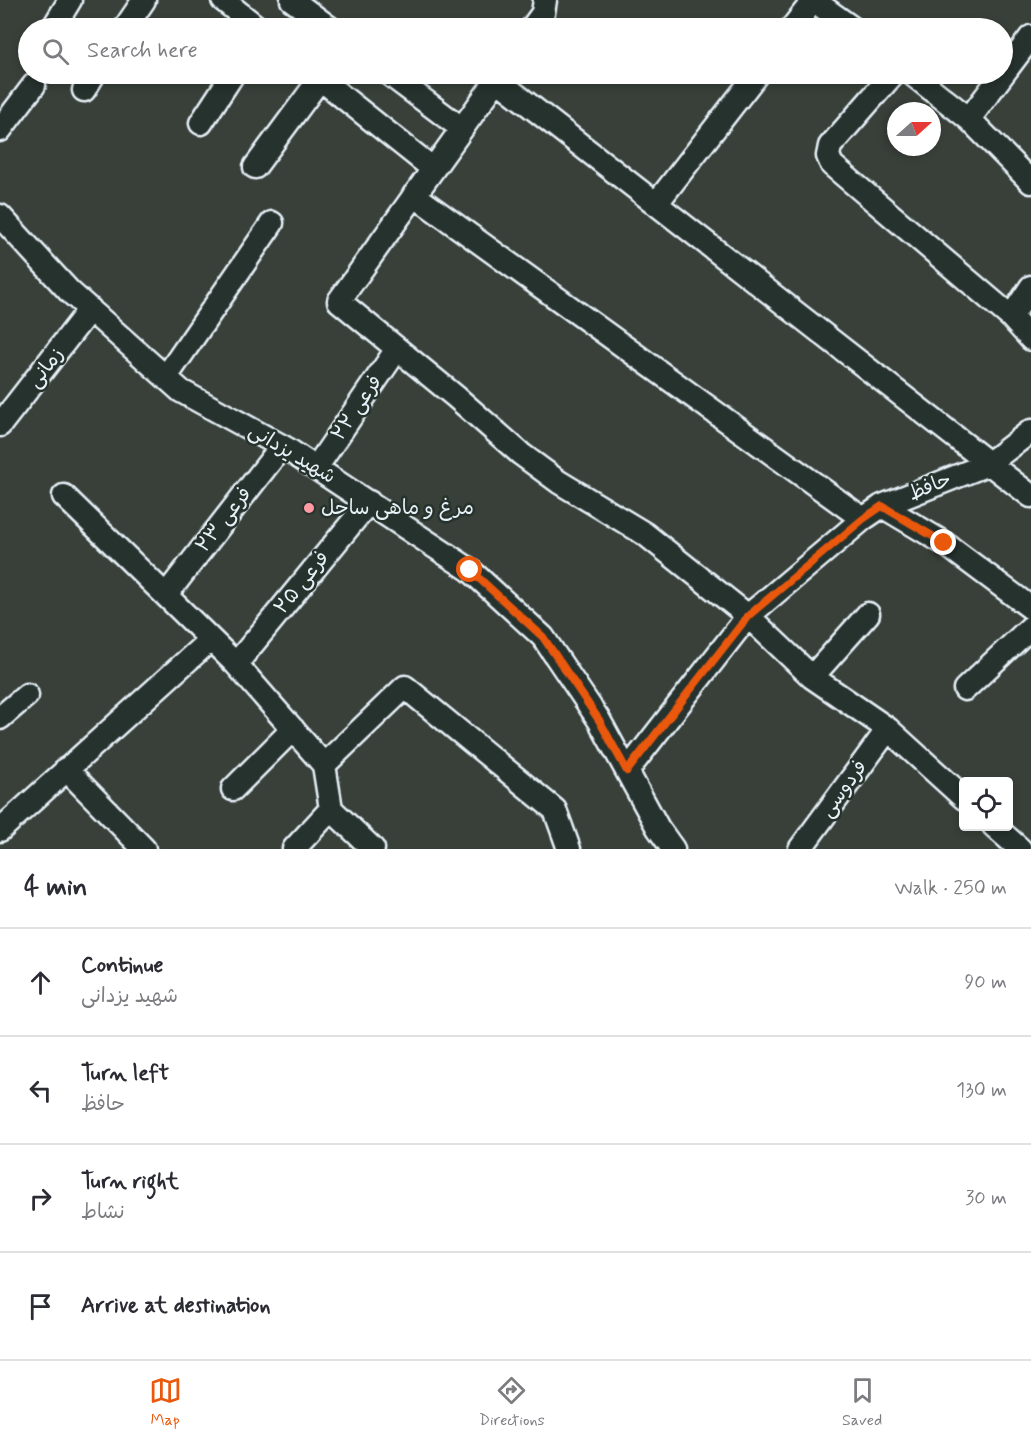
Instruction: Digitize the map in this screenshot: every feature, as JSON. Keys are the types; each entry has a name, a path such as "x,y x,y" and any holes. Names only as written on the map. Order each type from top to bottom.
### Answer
{"street":[{"path":"58,18 70,0"},
{"path":"131,18 144,0"},
{"path":"223,0 246,18"},
{"path":"292,0 316,18"},
{"path":"539,18 543,13 545,0"},
{"path":"800,18 814,0 838,18"},
{"path":"1013,61 1031,37"},
{"path":"201,123 226,84"},
{"path":"255,167 312,84"},
{"path":"327,84 432,168"},
{"path":"402,84 461,128"},
{"path":"493,84 339,301 521,454 559,482 645,534 748,616 812,677 888,729 959,794"},
{"path":"509,84 656,204 1031,496"},
{"path":"656,204 749,84"},
{"path":"884,84 830,146 828,156 832,165 1011,317 1031,339"},
{"path":"925,84 969,119 1031,182"},
{"path":"969,119 995,84"},
{"path":"0,130 34,85"},
{"path":"414,195 863,519"},
{"name":"شهید یزدانی","path":"0,216 69,291 181,391 282,446 470,570 543,637 599,720 658,828 673,849"},
{"path":"166,377 272,223"},
{"path":"1011,317 1031,287"},
{"name":"زمانی","path":"0,425 90,309"},
{"name":"فرعی ۲۲","path":"316,468 398,349"},
{"name":"حافظ","path":"627,771 748,616 863,519 882,506 988,464 1031,431"},
{"name":"فرعی ۲۳","path":"166,595 282,446"},
{"path":"64,495 236,664 293,729 324,765 332,809 373,849"},
{"name":"فرعی ۲۵","path":"236,664 369,502"},
{"path":"882,506 944,543 1031,608"},
{"path":"812,677 868,614"},
{"path":"965,689 1031,627"},
{"path":"0,830 210,640"},
{"path":"324,765 405,687 555,810 569,849"},
{"path":"0,718 27,695"},
{"path":"233,789 293,729"},
{"name":"فردوسی","path":"800,849 888,729"},
{"path":"66,769 144,849"},
{"path":"294,849 332,809"},
{"path":"994,836 1020,849"}],"place":[{"name":"مرغ و ماهی ساحل","path":"309,508"}],"route":[{"path":"470,570 543,637 599,720 627,771 748,616 863,519 882,506 944,543"}]}
